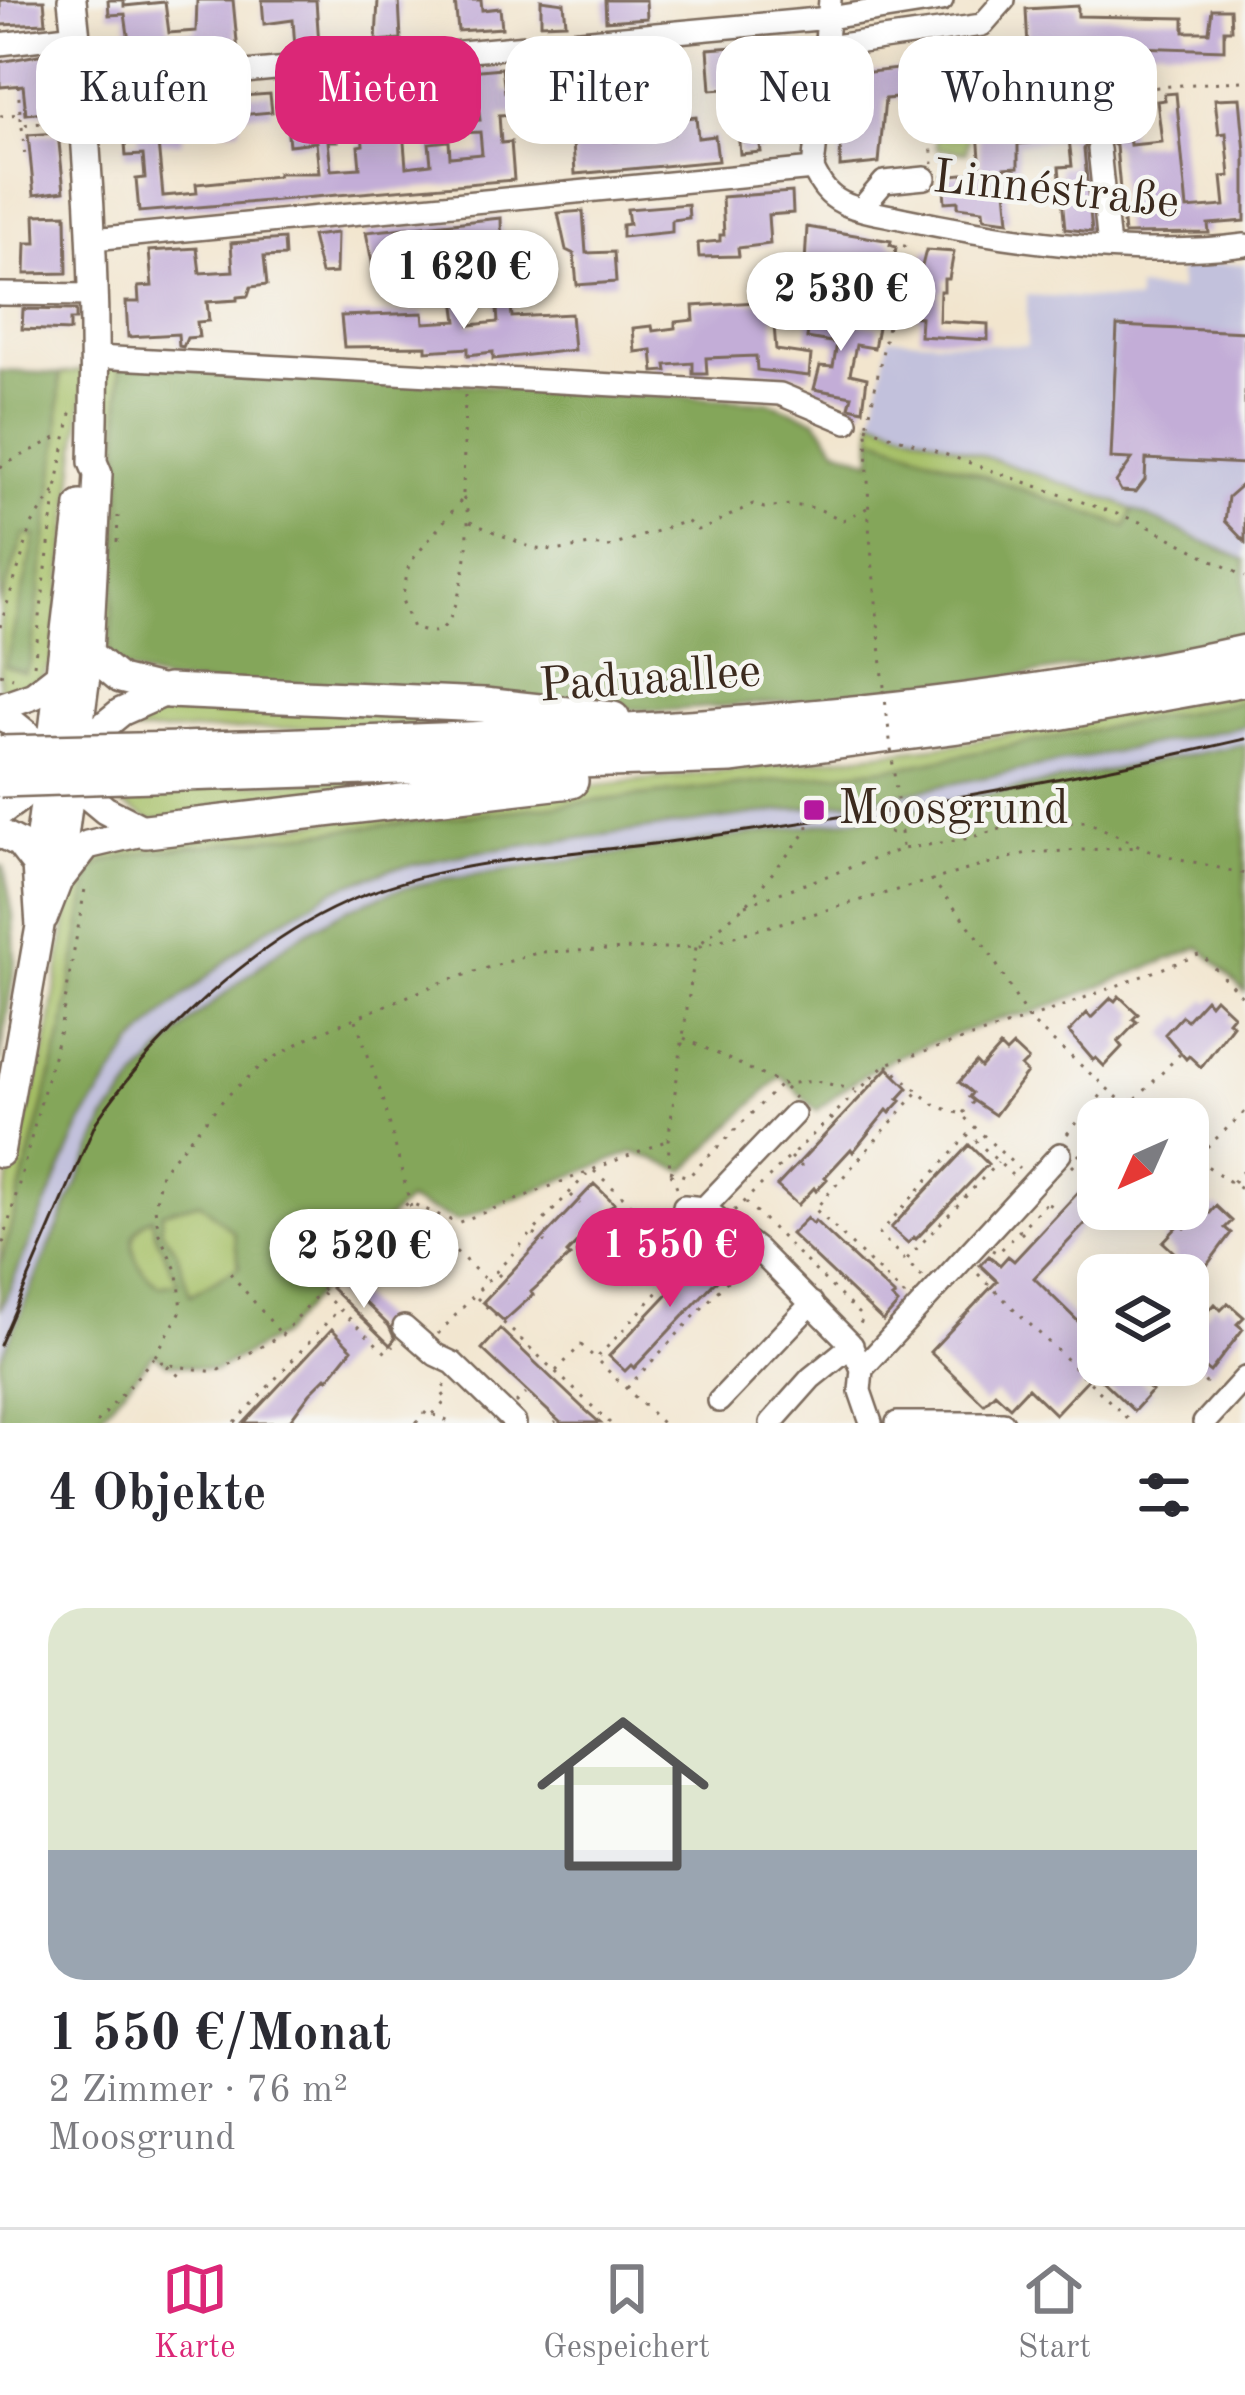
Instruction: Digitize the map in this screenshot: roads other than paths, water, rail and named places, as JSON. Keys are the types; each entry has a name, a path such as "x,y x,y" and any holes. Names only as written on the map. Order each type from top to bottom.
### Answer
{"highway":[{"name":"Paduaallee","path":"0,754 53,766 661,730 935,704 1151,673 1245,652"},
{"name":"Paduaallee","path":"184,761 732,756 1057,713 1245,680"},
{"path":"168,691 572,712 661,730"},
{"path":"146,831 646,772 732,756"}],"main road":[{"path":"72,0 76,35"},
{"path":"53,766 88,653 98,474 93,462 95,295 86,144"},
{"path":"0,1154 40,926 61,674 85,474 93,462"},
{"path":"88,653 120,679 168,691"},
{"path":"61,674 34,695 0,710 53,766 105,810 146,831"},
{"path":"53,766 122,712 168,691"},
{"path":"47,873 87,844 146,831"},
{"path":"0,833 19,843 47,873"}],"street":[{"path":"251,69 942,0"},
{"path":"874,40 982,25 1004,0"},
{"path":"0,44 76,35"},
{"path":"93,239 813,169 816,144"},
{"path":"1099,149 1109,247"},
{"name":"Linnéstraße","path":"813,169 830,195 861,209 1029,241 1109,247 1245,245"},
{"path":"861,209 884,182 925,178"},
{"path":"0,294 95,295"},
{"path":"96,357 780,394 857,424"},
{"path":"795,1106 694,1207 758,1250 851,1344 862,1370 860,1391 871,1423"},
{"path":"862,1370 1065,1159"},
{"path":"719,1401 812,1303"},
{"path":"406,1328 515,1413"},
{"path":"770,1423 801,1387 851,1344"},
{"path":"1204,1423 1245,1378"},
{"path":"897,1423 1003,1423"}],"tram line":[{"path":"0,1345 96,1122 119,1090 175,1026 240,968 345,903 385,887 469,867 895,808 1245,739"}],"place":[{"name":"Moosgrund","path":"814,810"}]}
